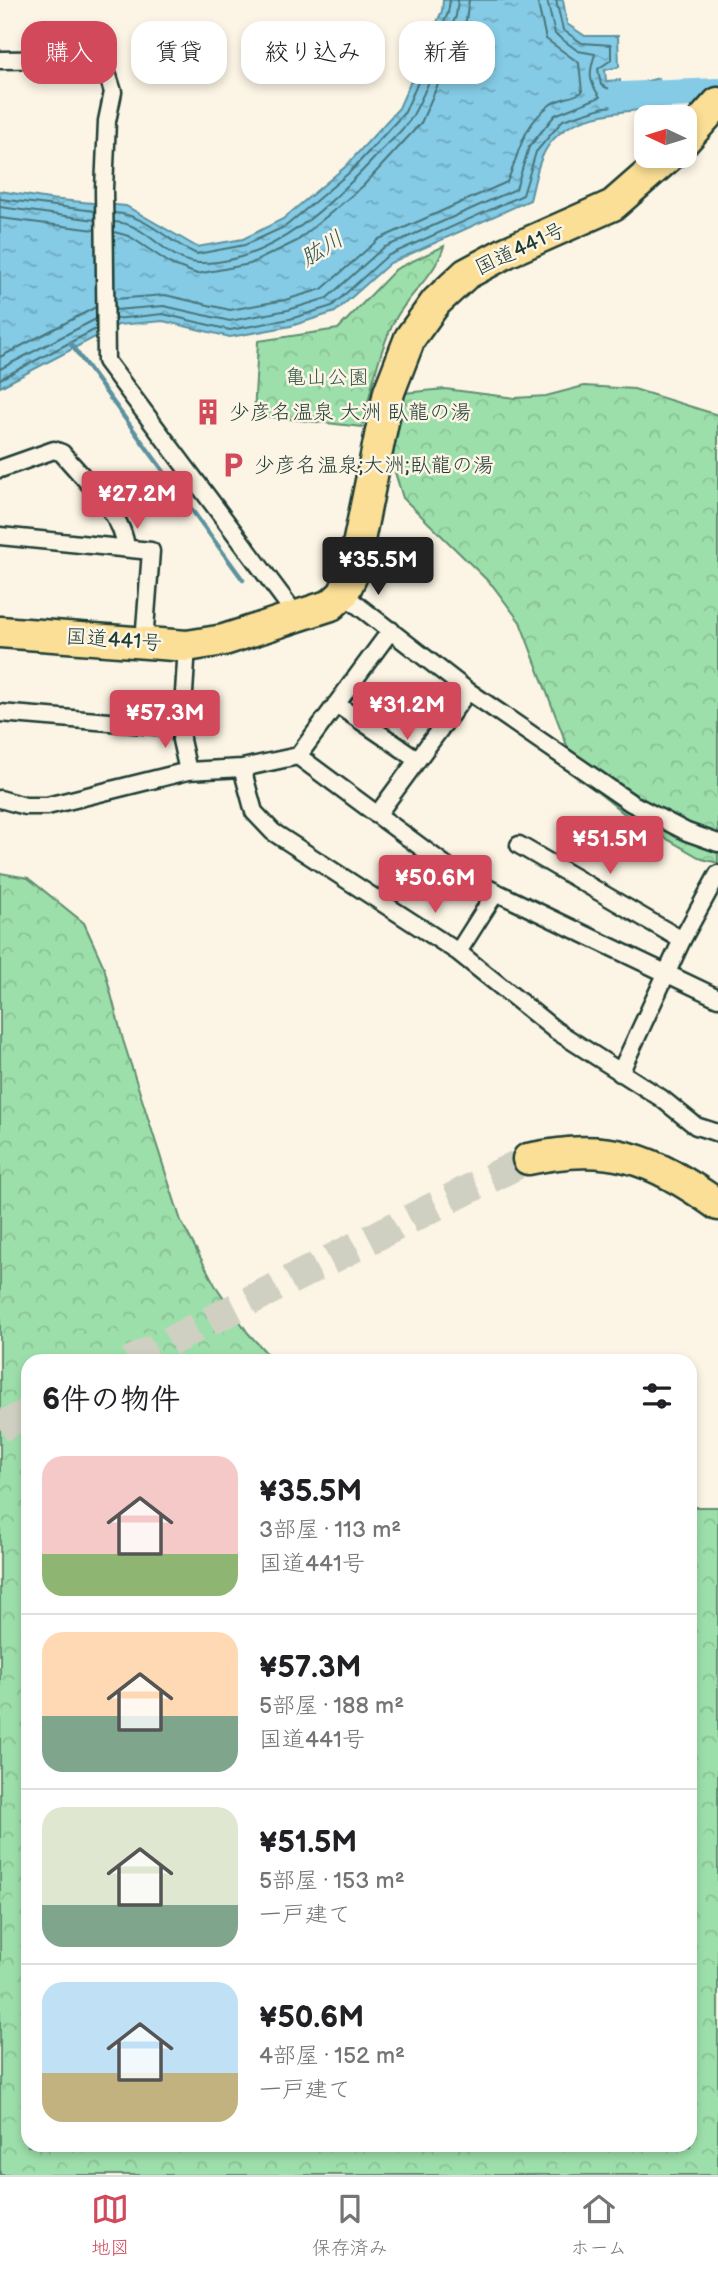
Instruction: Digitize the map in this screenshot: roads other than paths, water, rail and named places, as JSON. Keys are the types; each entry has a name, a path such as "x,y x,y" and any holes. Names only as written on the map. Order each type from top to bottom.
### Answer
{"highway":[{"path":"697,126 718,103"},
{"name":"国道441号","path":"0,632 187,646 224,640 331,605 343,594 352,575 389,392 410,338 436,302 466,274 507,252 613,205 655,168"},
{"path":"528,1159 563,1152 599,1151 639,1159 683,1180 718,1205"}],"street":[{"path":"0,60 82,59 108,76 113,92 107,121 104,189 106,361 296,615"},
{"path":"0,469 54,450 62,453 109,511 125,538 126,548"},
{"path":"0,536 151,551 144,642"},
{"path":"343,594 468,691 631,803 687,832 718,844"},
{"path":"0,799 25,806 47,806 188,771 242,768 298,755 391,630"},
{"path":"187,646 182,728 188,771"},
{"path":"377,815 468,691"},
{"path":"337,704 417,759"},
{"path":"0,713 182,728"},
{"path":"298,755 456,873 718,998"},
{"path":"242,768 254,812 273,832 458,952 555,1030 696,1126 718,1133"},
{"path":"519,845 682,940"},
{"path":"620,1073 682,940 718,874"},
{"path":"458,952 496,892"}],"water":[{"name":"肱川","path":"443,0 563,0 567,24 585,36 618,36 619,67 605,70 606,81 620,80 620,88 659,78 658,105 634,105 634,111 592,118 562,131 542,157 530,200 390,263 335,312 291,326 230,337 163,321 118,325 0,387 0,191 49,199 126,206 197,247 243,239 283,219 345,167 399,108 410,84 495,84 495,21 438,21"}],"waterway":[{"path":"621,96 718,92"},
{"path":"70,343 243,580"}],"tunnel":[{"path":"145,1354 528,1159"},
{"path":"0,1427 21,1416"}],"place":[{"name":"少彦名温泉 大洲 臥龍の湯","path":"208,412"},
{"name":"少彦名温泉;大洲;臥龍の湯","path":"233,465"}],"park label":[{"name":"亀山公園","path":"327,377"}]}
